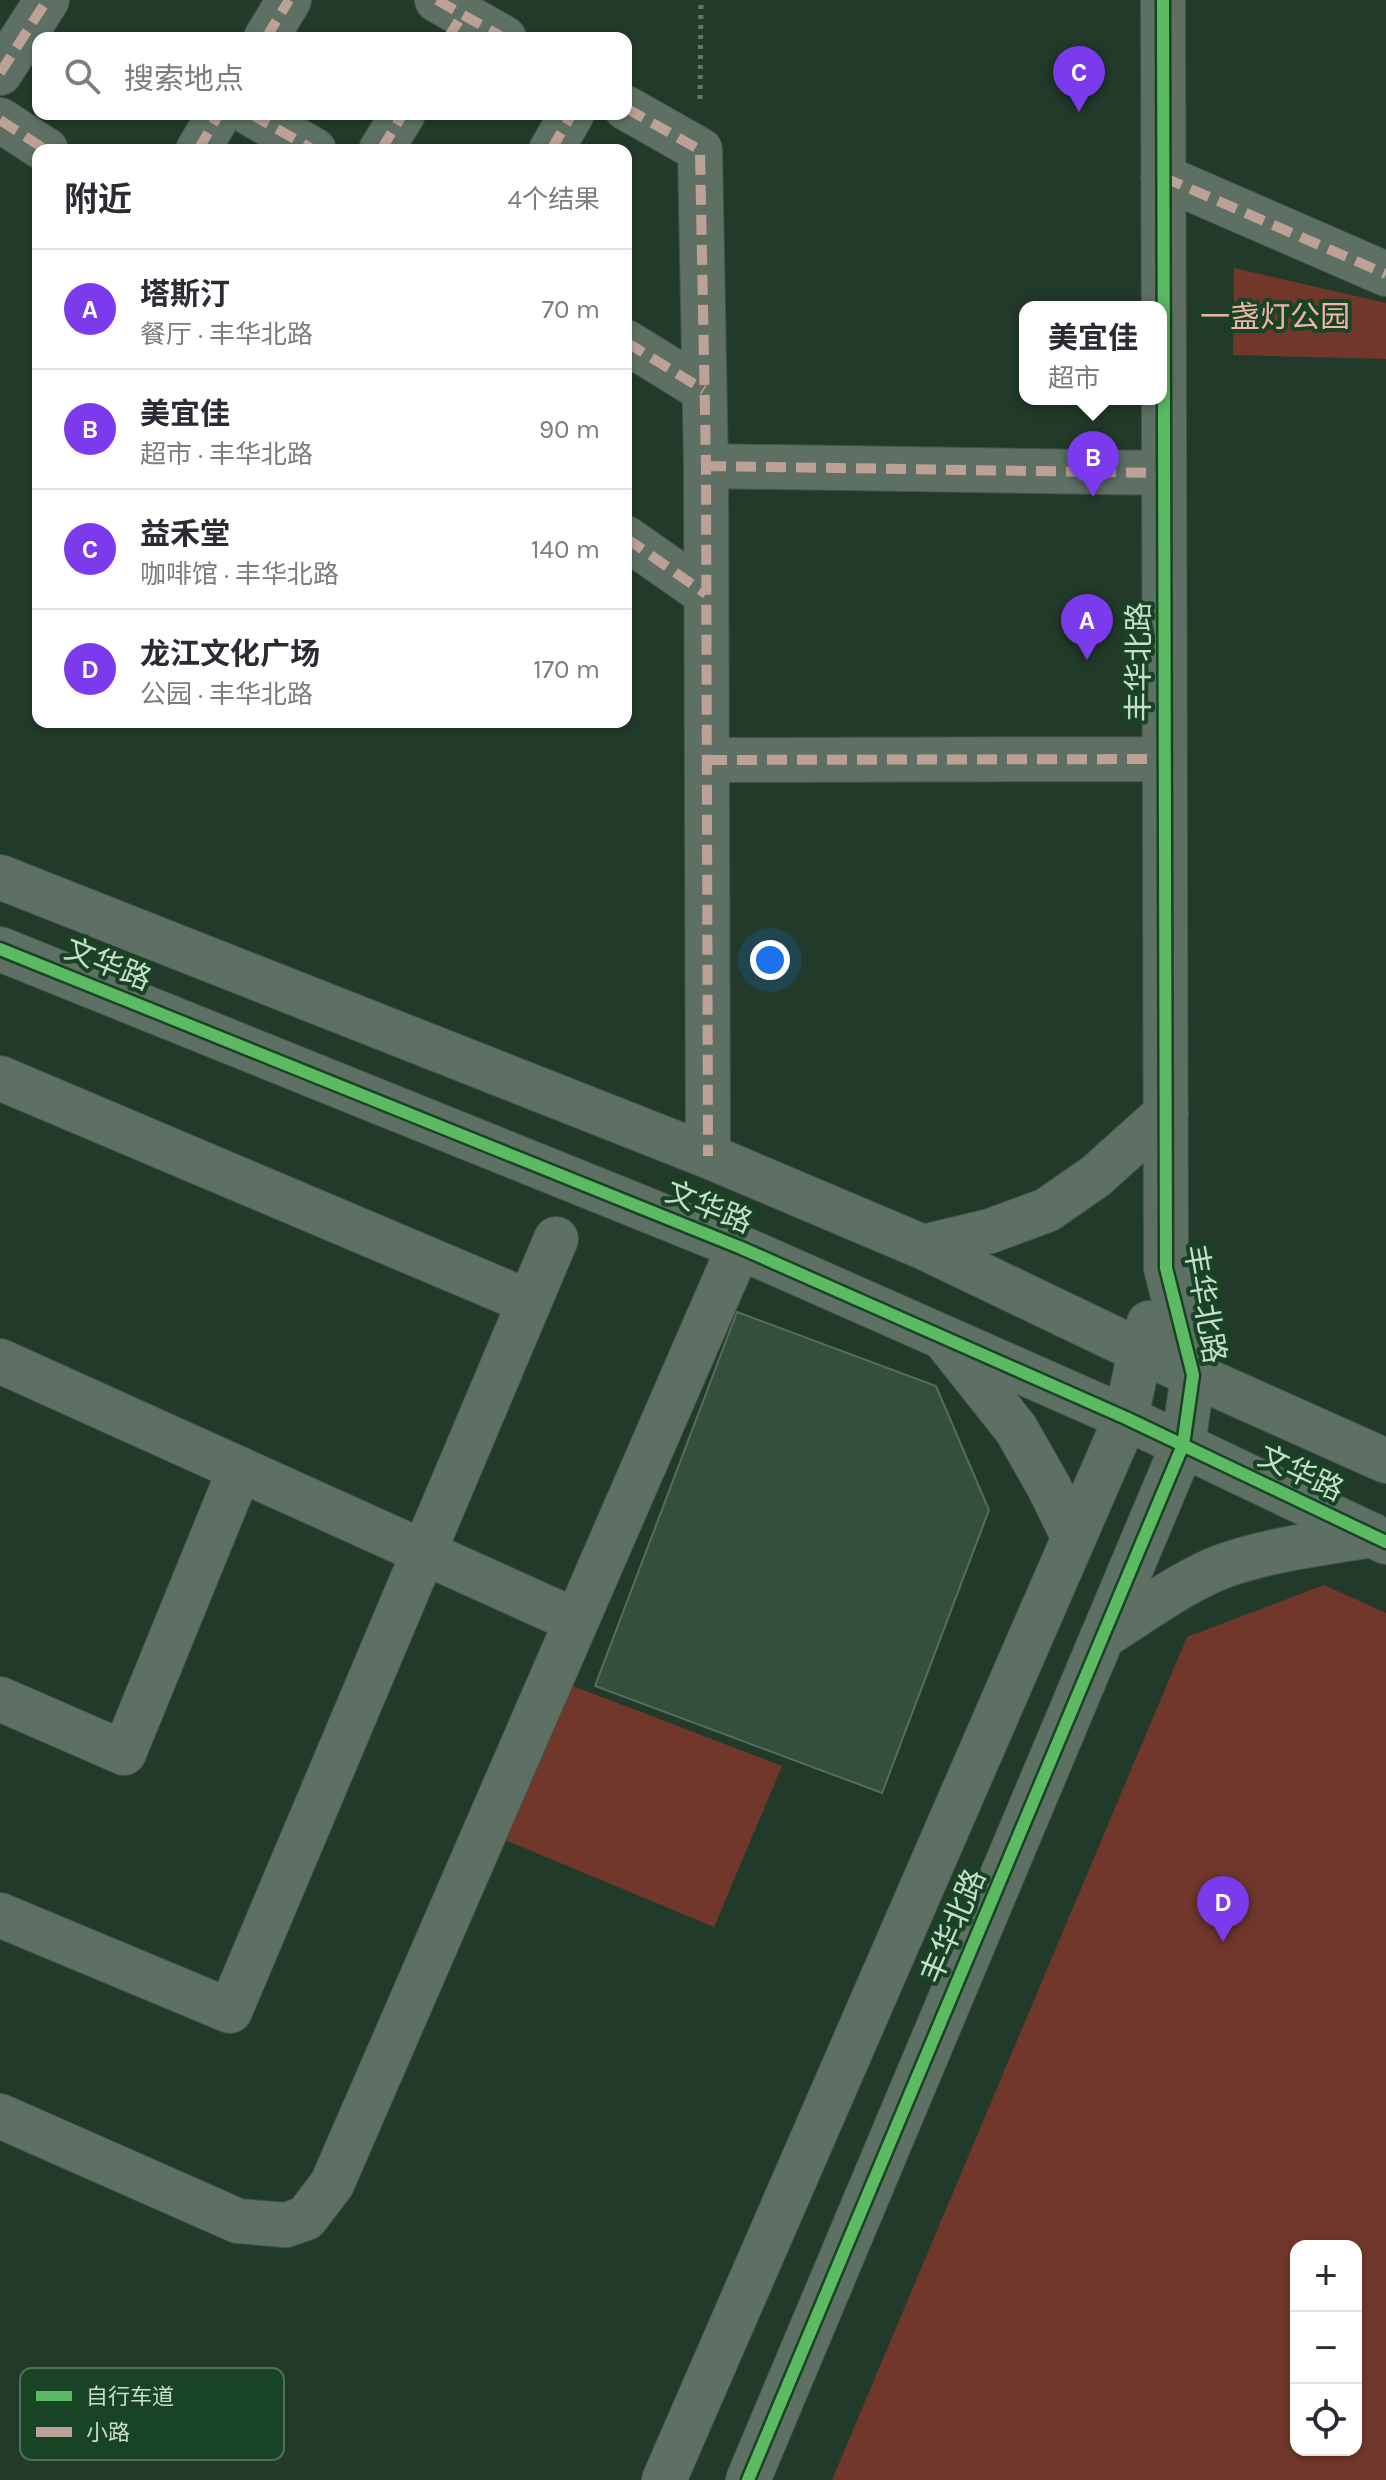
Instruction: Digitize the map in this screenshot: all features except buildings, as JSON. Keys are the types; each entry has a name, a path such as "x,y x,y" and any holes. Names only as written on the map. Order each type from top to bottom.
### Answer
{"street":[{"path":"0,73 47,0"},
{"path":"270,32 289,0"},
{"name":"丰华北路","path":"1163,0 1163,301"},
{"path":"449,17 488,32"},
{"path":"632,111 700,150 706,466 708,1156"},
{"path":"0,120 37,144"},
{"path":"202,144 216,120"},
{"path":"262,120 304,144"},
{"path":"385,144 399,120"},
{"path":"554,144 568,120"},
{"path":"1163,177 1386,274"},
{"path":"632,346 704,390"},
{"name":"丰华北路","path":"748,2480 1183,1445 1193,1375 1166,1268 1164,405"},
{"path":"706,466 1164,473"},
{"path":"632,542 706,594"},
{"path":"707,760 1165,759"},
{"name":"文华路","path":"0,877 708,1156 923,1247 1140,1351 1386,1461"},
{"name":"文华路","path":"0,949 739,1247 1126,1418 1379,1538"},
{"path":"0,1078 529,1302"},
{"path":"923,1247 990,1231 1047,1210 1096,1176 1166,1113"},
{"path":"0,1915 230,2011 556,1239"},
{"path":"0,2116 238,2221 286,2225 306,2218 332,2184 739,1247"},
{"name":"丰华北路","path":"664,2480 1126,1418 1140,1351 1166,1268"},
{"path":"943,1337 1016,1429 1074,1538"},
{"path":"0,1361 576,1621"},
{"path":"0,1699 124,1753 240,1469"},
{"path":"1102,1637 1178,1589 1224,1566 1286,1549 1379,1538"}],"path":[{"path":"700,150 701,0"}],"green space":[{"name":"一盏灯公园","path":"1234,268 1386,303 1386,359 1233,355"},
{"path":"1324,1585 1386,1613 1386,2480 832,2480 1187,1637"},
{"path":"565,1683 782,1766 714,1927 498,1837"}],"marked path":[{"path":"0,73 47,0"},
{"path":"270,32 289,0"},
{"path":"437,0 493,32"},
{"path":"452,32 463,14"},
{"path":"632,111 700,150 706,466 708,1156"},
{"path":"0,120 37,144"},
{"path":"202,144 216,120"},
{"path":"262,120 304,144"},
{"path":"385,144 399,120"},
{"path":"554,144 568,120"},
{"path":"1163,177 1386,274"},
{"path":"632,346 704,390"},
{"path":"706,466 1164,473"},
{"path":"632,542 706,594"},
{"path":"707,760 1165,759"}],"cycle path":[{"path":"1163,0 1164,301"},
{"path":"748,2480 1183,1445 1193,1375 1166,1268 1164,405"},
{"path":"0,949 739,1247 1126,1418 1386,1542"}],"place":[{"name":"益禾堂","path":"1079,112"},
{"name":"美宜佳","path":"1093,497"},
{"name":"塔斯汀","path":"1087,660"},
{"name":"龙江文化广场","path":"1223,1942"}]}
